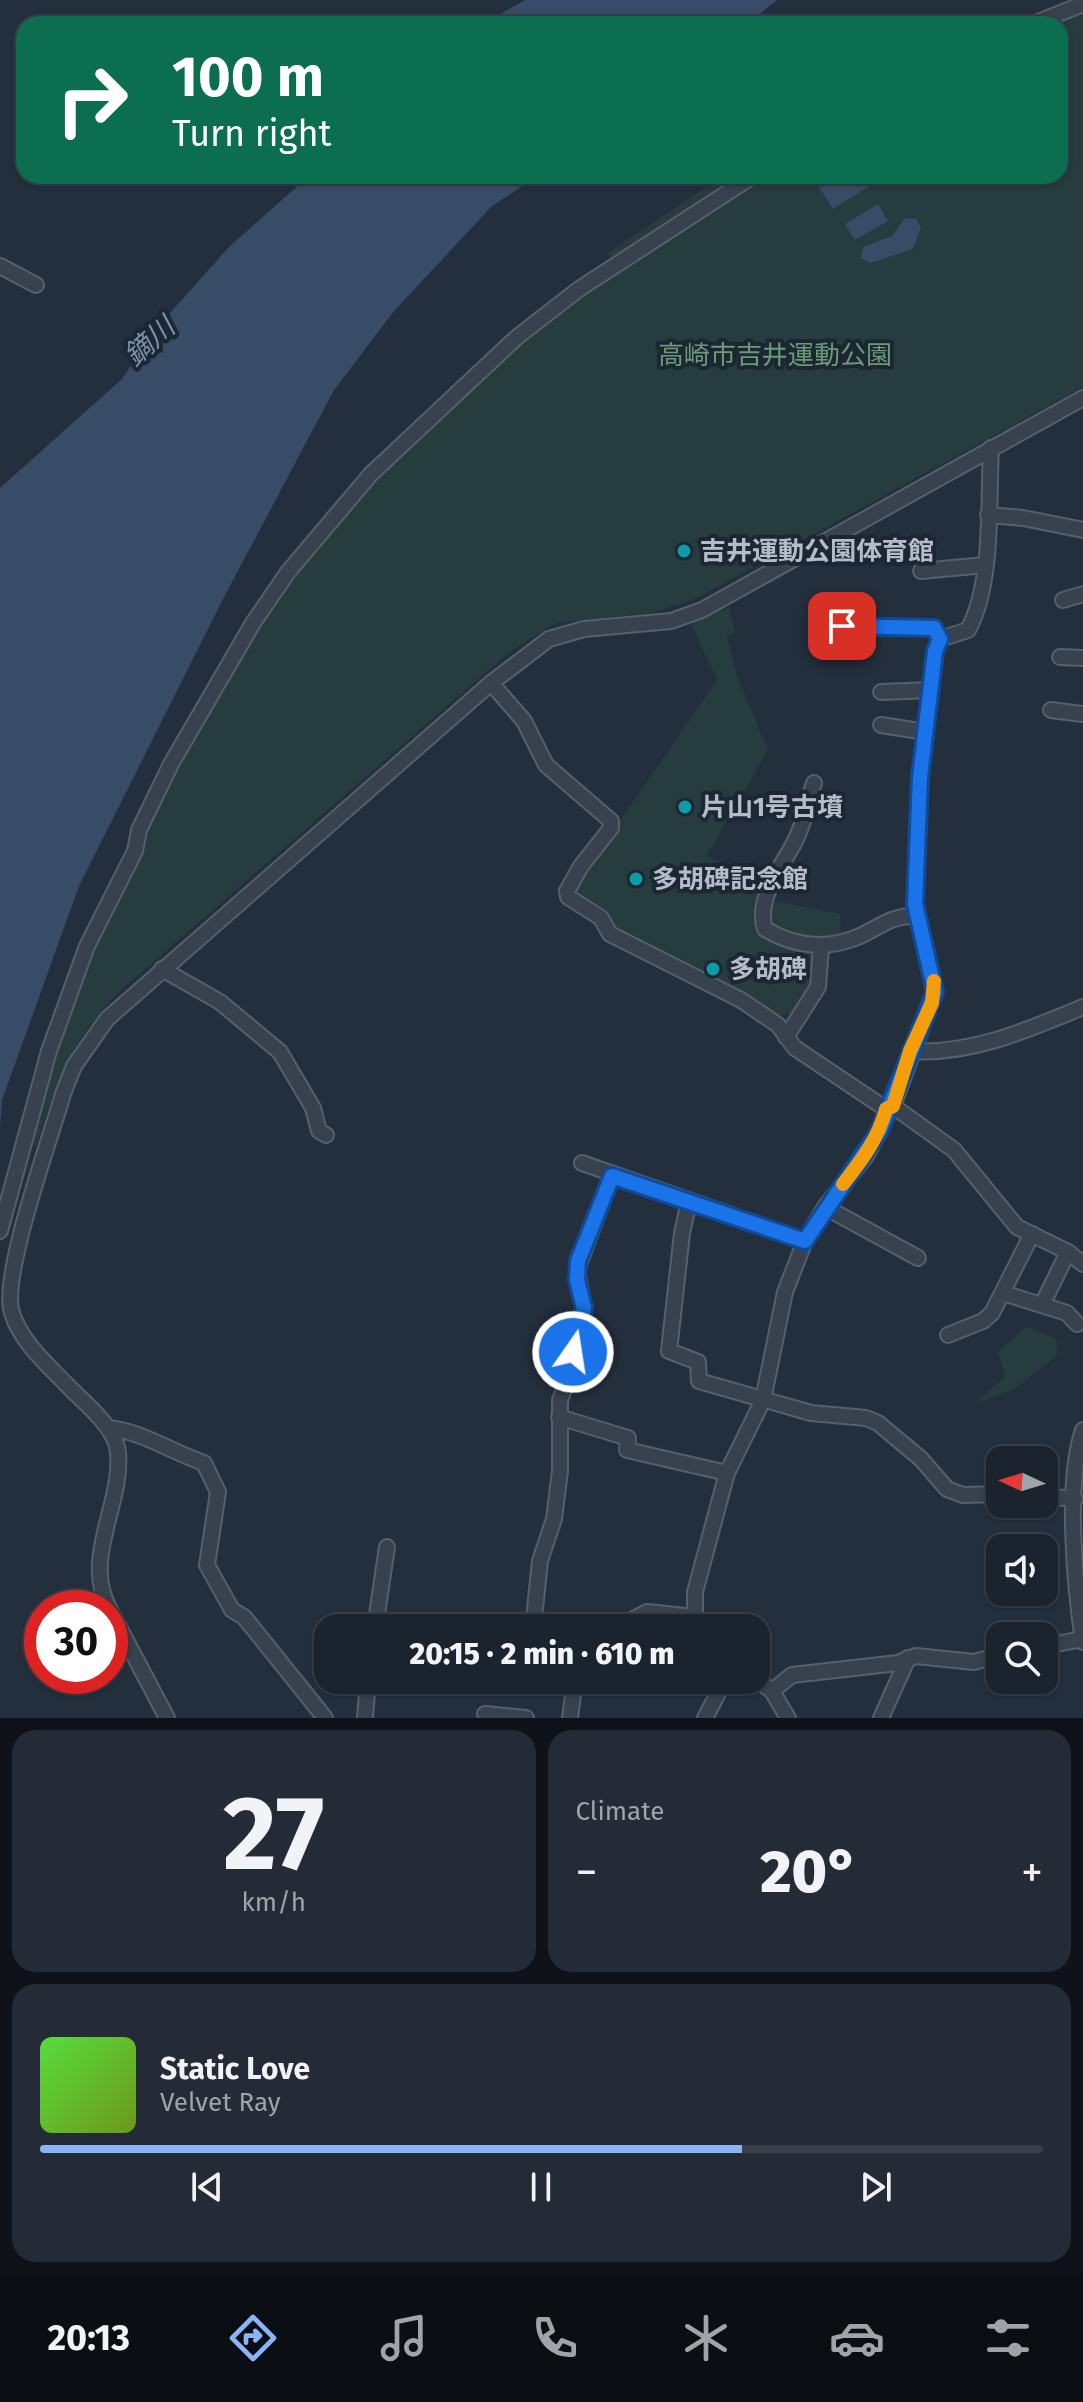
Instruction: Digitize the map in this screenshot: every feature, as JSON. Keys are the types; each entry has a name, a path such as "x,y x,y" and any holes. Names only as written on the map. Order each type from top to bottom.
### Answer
{"street":[{"path":"1053,16 1083,4"},
{"path":"0,1231 49,1051 87,946 135,851 139,830 171,764 253,623 288,572 371,474 516,338 579,289 741,184"},
{"path":"0,266 36,285"},
{"path":"104,1590 99,1568 117,1477 118,1450 108,1428 27,1342 11,1311 12,1271 63,1094 74,1066 107,1019 491,683 549,639 584,629 671,621 702,610 1083,398"},
{"path":"940,639 968,630 985,565 991,448"},
{"path":"988,515 1023,518 1083,530"},
{"path":"921,571 985,565"},
{"path":"1063,600 1083,594"},
{"path":"699,1614 695,1592 727,1473 763,1400 785,1292 805,1241 825,1207 866,1156 880,1130 935,992 915,904 926,732 940,639 934,628 860,628 823,624"},
{"path":"1060,657 1083,658"},
{"path":"491,683 524,721 546,765 611,821 611,828 581,866 567,891 568,897 601,918 610,934 741,1000 778,1025 795,1048 954,1150 1005,1216 1083,1264"},
{"path":"881,692 931,690"},
{"path":"1051,710 1083,714"},
{"path":"881,725 926,732"},
{"path":"814,783 794,843 778,866 768,890 762,924 771,933 793,942 821,947 859,937 892,919 918,917"},
{"path":"786,1037 818,987 821,947"},
{"path":"162,969 220,1002 280,1052 313,1108 319,1131 326,1135"},
{"path":"910,1051 937,1053 987,1044 1083,1007"},
{"path":"582,1163 805,1241"},
{"path":"534,1614 540,1561 554,1519 560,1471 559,1417 584,1308 577,1280 578,1261 612,1176"},
{"path":"689,1202 682,1233 669,1351 698,1362 699,1381 811,1413 866,1418 878,1423 921,1459 947,1489 963,1495 986,1494"},
{"path":"825,1207 918,1258"},
{"path":"948,1335 983,1321 1003,1293 1032,1234"},
{"path":"1043,1303 1068,1252"},
{"path":"1003,1293 1067,1313 1077,1324"},
{"path":"559,1417 628,1438 627,1450 727,1473"},
{"path":"108,1428 130,1430 172,1452 204,1463 218,1492 207,1565 213,1579 232,1610 244,1617 325,1718"},
{"path":"1058,1644 1083,1640 1075,1499 1083,1430"},
{"path":"1058,1497 1075,1499"},
{"path":"377,1614 387,1547"},
{"path":"128,1645 167,1718"},
{"path":"881,1718 908,1658"},
{"path":"788,1718 772,1691 792,1675 898,1663 908,1658 974,1662 986,1659"},
{"path":"365,1718 367,1694"},
{"path":"570,1718 573,1694"},
{"path":"705,1718 718,1694"},
{"path":"485,1714 526,1718"}],"green space":[{"name":"高崎市吉井運動公園","path":"1083,0 1083,387 693,600 651,613 556,623 508,653 120,991 89,1026 68,1062 36,1146 21,1140 130,850 284,568 368,471 613,261 607,254 710,184 1068,184 1068,16 1041,16"},
{"path":"729,607 735,633 727,636 737,676 768,750 707,855 764,891 764,899 841,914 840,933 818,956 817,983 795,1013 772,1016 613,931 603,915 572,891 717,680 691,624"},
{"path":"1026,1326 1057,1340 1057,1355 1016,1388 974,1404 1005,1377 998,1352"}],"water":[{"path":"525,0 777,0 757,16 497,16"},
{"name":"鏑川","path":"300,184 526,184 492,206 394,311 334,390 224,597 79,886 2,1100 0,1128 0,488 122,379 154,331 229,247"},
{"path":"817,184 873,184 833,209"},
{"path":"878,204 888,221 855,240 845,224"},
{"path":"905,218 916,219 921,227 913,249 870,263 861,258 863,247 892,236"}],"slow traffic":[{"path":"843,1184 866,1156 880,1130 886,1109 893,1106 910,1051 932,1003 934,981"}],"place":[{"name":"吉井運動公園体育館","path":"684,551"},
{"name":"片山1号古墳","path":"685,807"},
{"name":"多胡碑記念館","path":"636,879"},
{"name":"多胡碑","path":"713,969"}],"route":[{"path":"573,1352 584,1308 577,1280 578,1261 612,1176 706,1205 805,1241 825,1207 866,1156 880,1130 886,1109 893,1106 910,1051 932,1003 934,979 915,904 920,777 935,651 940,639 934,628 842,626"}]}
